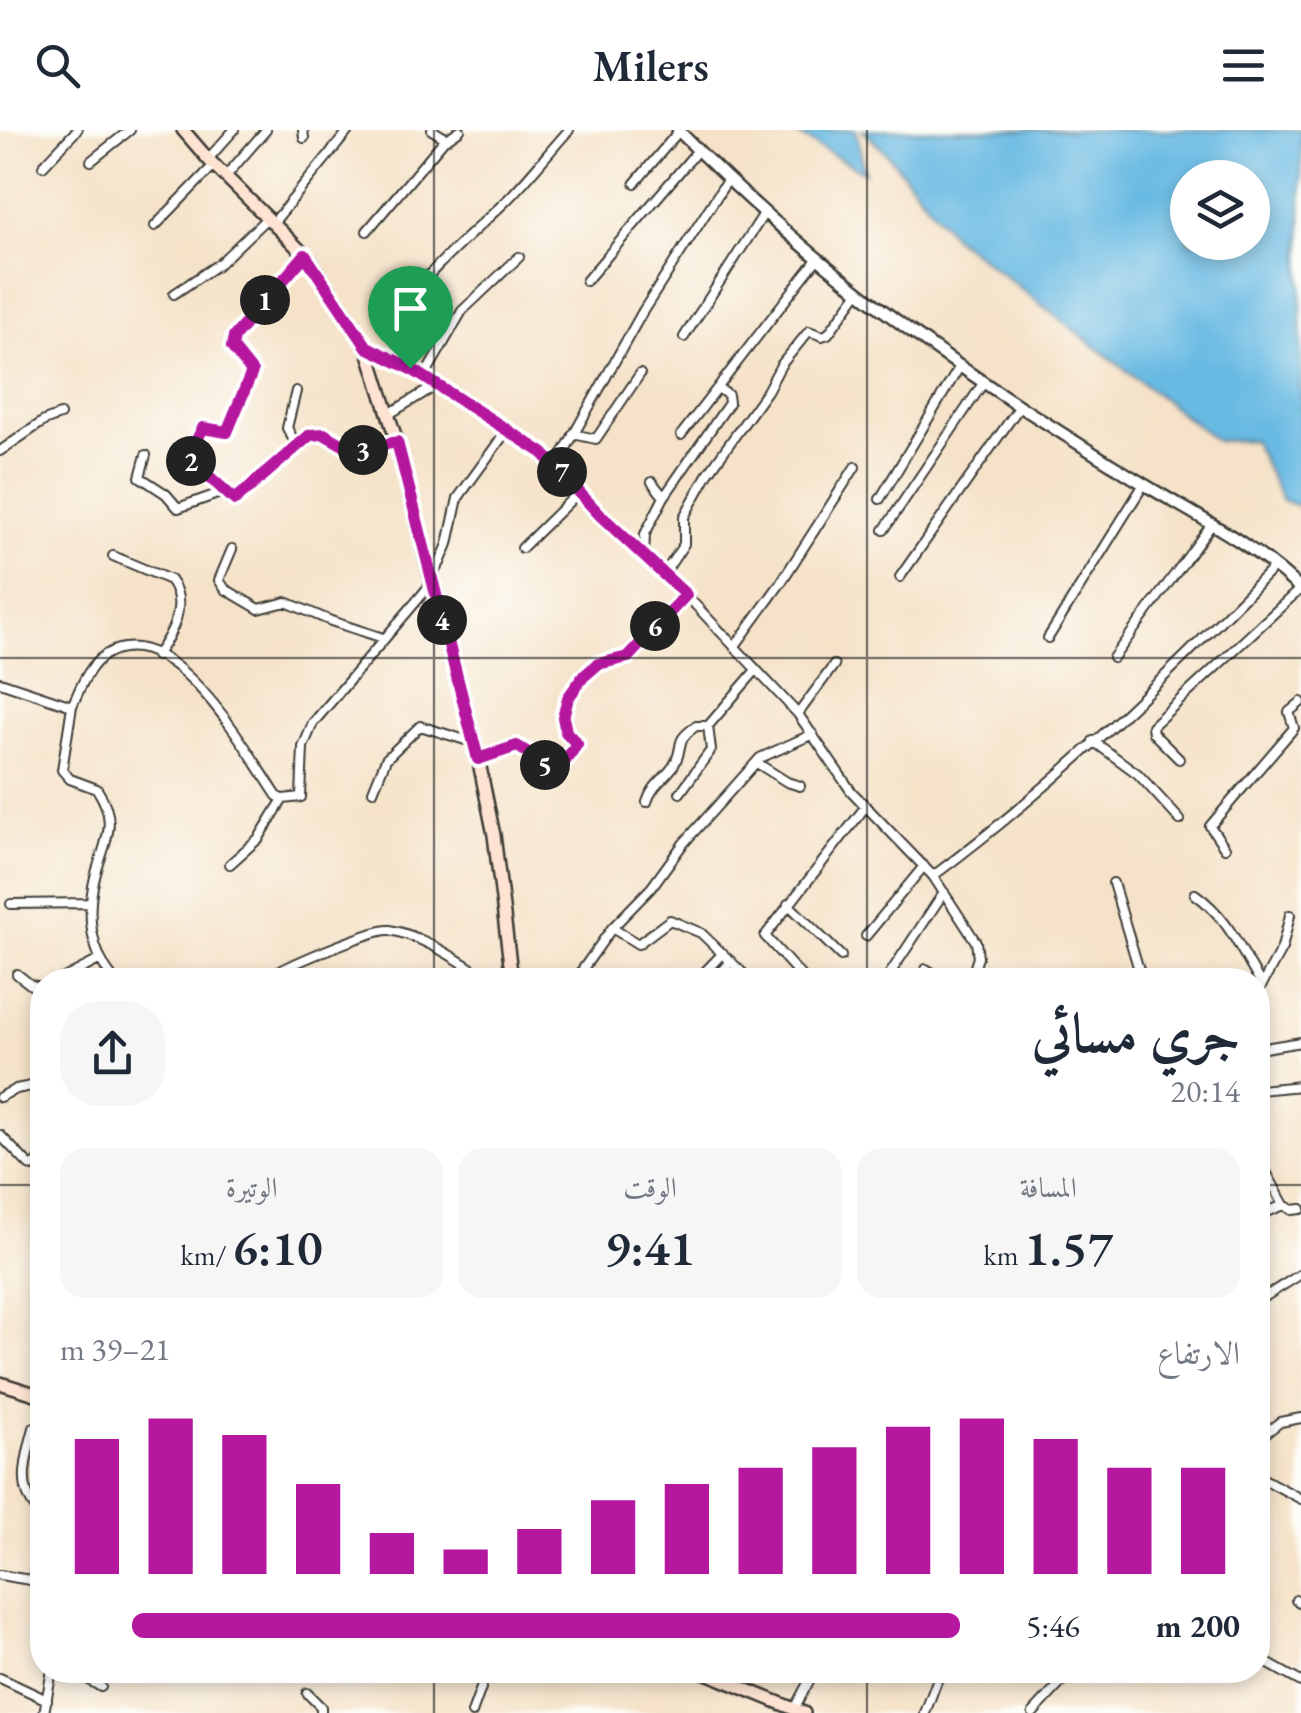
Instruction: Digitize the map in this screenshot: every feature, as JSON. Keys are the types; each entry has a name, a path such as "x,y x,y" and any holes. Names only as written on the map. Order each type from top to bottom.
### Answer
{"main road":[{"path":"189,132 225,177 305,255 367,347 397,442 475,743 494,835 511,968"},
{"path":"0,1383 30,1392"},
{"path":"731,1683 799,1711"}],"street":[{"path":"43,166 77,130"},
{"path":"91,162 130,130"},
{"path":"154,226 234,130"},
{"path":"225,177 266,130"},
{"path":"174,294 220,263 271,220 349,130"},
{"path":"432,130 445,139"},
{"path":"366,231 445,139 460,130"},
{"path":"410,368 413,354 405,316 407,306 428,278 509,198 570,130"},
{"path":"634,184 679,131 858,293 1020,406 1212,524 1301,590 1154,724 1153,733 1178,759"},
{"path":"586,281 698,150"},
{"path":"556,466 643,311 728,179"},
{"path":"684,337 766,212"},
{"path":"305,255 232,340 232,347 252,375 227,432 205,427 192,449 192,462 231,500 237,500 310,435 320,433 354,451 397,442"},
{"path":"424,377 462,311 519,257"},
{"path":"681,435 818,258"},
{"path":"664,574 684,544 684,517 707,475 768,391 781,365 809,331 828,334 858,293"},
{"path":"367,347 410,368 508,428 556,466 686,595 798,714 852,791 933,876 978,948 974,968"},
{"path":"880,499 960,366"},
{"path":"573,434 596,439 640,374"},
{"path":"884,530 984,382"},
{"path":"389,414 437,385"},
{"path":"644,556 645,534 664,496 728,404 728,396 718,388"},
{"path":"296,392 288,428 296,444"},
{"path":"900,577 1020,406"},
{"path":"0,451 44,421 60,415"},
{"path":"104,968 94,946 91,903 110,816 97,789 70,779 62,770 72,706 86,677 105,655 131,646 156,656 203,689 277,796 301,798 306,734 430,580 448,544 458,498 508,428"},
{"path":"146,456 140,477 166,494 178,508 223,492"},
{"path":"735,646 855,467"},
{"path":"652,482 664,496"},
{"path":"1048,638 1144,484"},
{"path":"522,548 579,492"},
{"path":"1112,658 1212,524"},
{"path":"232,549 219,580 224,589 259,609 286,602 383,638"},
{"path":"113,556 170,580 175,586 179,607 176,622 156,656"},
{"path":"933,876 983,840 1094,741 1186,657 1274,567"},
{"path":"478,759 517,746 558,771 577,744 566,732 563,717 568,698 583,677 598,664 628,657 686,595"},
{"path":"798,714 834,664"},
{"path":"680,793 710,750 708,726 756,670"},
{"path":"0,682 72,706"},
{"path":"1225,848 1210,826 1294,728 1290,712 1301,702"},
{"path":"373,791 386,759 420,726 475,743"},
{"path":"646,802 654,785 676,762 682,738 696,726 708,726"},
{"path":"584,968 612,928 651,888 684,844 757,762 766,754 813,734"},
{"path":"1094,741 1138,774 1180,820"},
{"path":"757,762 800,786"},
{"path":"230,864 259,838 283,799"},
{"path":"793,968 764,938 866,806"},
{"path":"866,936 924,866"},
{"path":"1113,883 1138,968"},
{"path":"895,968 944,892"},
{"path":"1195,894 1216,908 1250,968"},
{"path":"11,904 91,903"},
{"path":"788,904 841,956"},
{"path":"1270,970 1282,948 1290,915"},
{"path":"612,928 638,944 656,928 674,920 695,928 736,968"},
{"path":"294,968 384,929 433,948 469,968"},
{"path":"708,968 723,953"},
{"path":"83,968 98,960"},
{"path":"725,968 731,961"},
{"path":"17,974 30,984"},
{"path":"1270,1047 1301,1042"},
{"path":"0,1098 30,1086"},
{"path":"1270,1089 1301,1086"},
{"path":"0,1135 30,1165"},
{"path":"1270,1180 1284,1206 1292,1210 1301,1208"},
{"path":"1270,1211 1284,1206"},
{"path":"1270,1293 1301,1274"},
{"path":"1270,1430 1280,1422 1301,1418"},
{"path":"30,1449 24,1480 30,1501"},
{"path":"1270,1482 1301,1498"},
{"path":"0,1575 30,1580"},
{"path":"1270,1665 1301,1682"},
{"path":"0,1678 47,1700"},
{"path":"44,1713 50,1683"},
{"path":"96,1683 101,1686"},
{"path":"799,1711 810,1683"},
{"path":"925,1713 936,1683"},
{"path":"1033,1713 1061,1683"},
{"path":"472,1713 481,1688"},
{"path":"307,1693 322,1713"}],"water":[{"path":"790,130 856,130 865,173"},
{"path":"862,130 1301,130 1301,507 1282,500 1253,440 1217,441 953,236 885,151"}],"route":[{"path":"305,255 367,347 410,368 543,453 599,514 686,595 628,657 598,664 583,677 568,698 563,717 566,732 576,748 558,771 512,745 478,759 397,442 354,451 324,434 310,435 235,500 191,460 190,453 203,428 227,432 252,375 232,347 234,337 305,255"}]}
